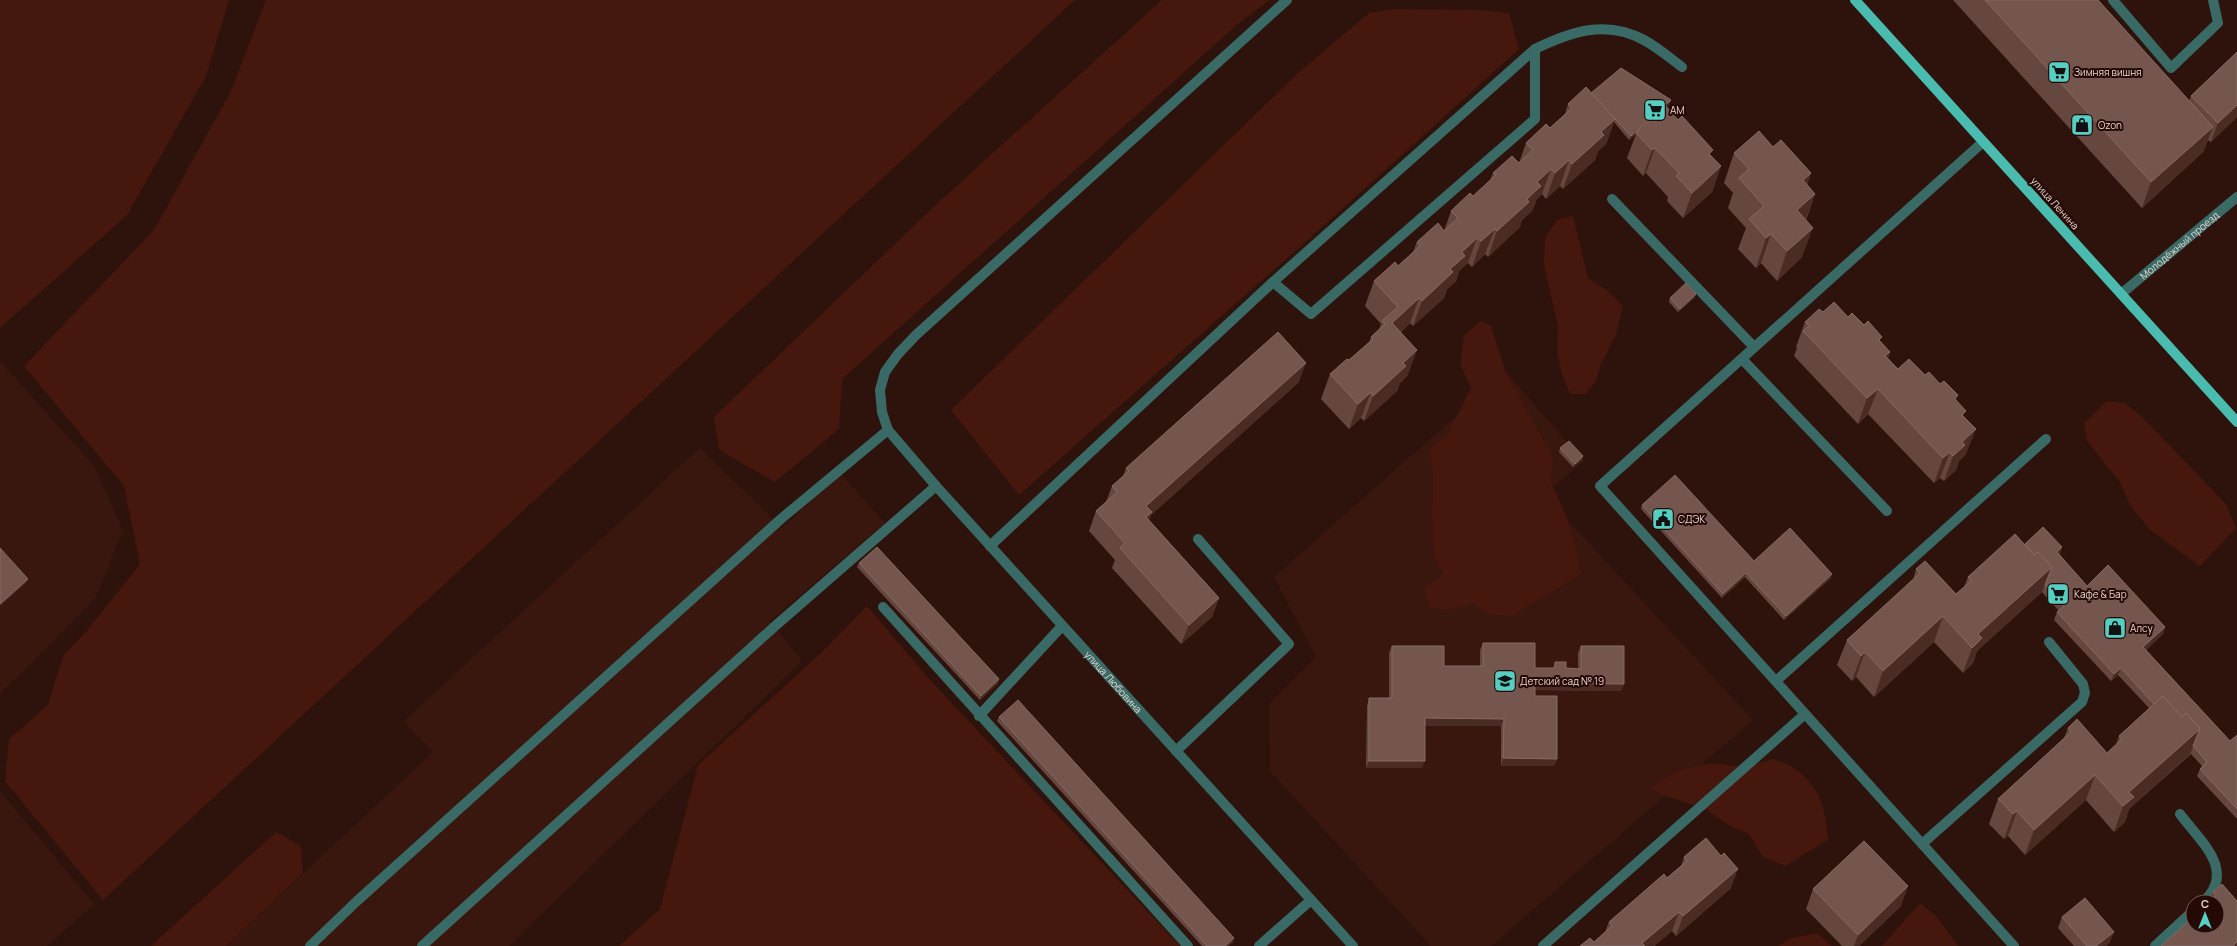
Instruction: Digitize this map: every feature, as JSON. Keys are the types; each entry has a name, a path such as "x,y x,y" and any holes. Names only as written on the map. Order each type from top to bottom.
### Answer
{"main road":[{"name":"улица Ленина","path":"1855,0 2237,422"}],"street":[{"name":"улица Любовина","path":"1287,0 902,349 885,372 880,390 882,412 888,430 936,486 1062,626 1353,946"},
{"path":"2113,0 2172,68 2218,23 2213,0"},
{"path":"990,546 1273,282 1535,49 1562,35 1594,28 1626,33 1644,39 1682,67"},
{"path":"1273,282 1311,314 1535,119 1535,49"},
{"path":"1983,142 1600,486 2014,946"},
{"name":"Молодёжный проезд","path":"2121,294 2237,197"},
{"path":"1612,199 1754,347"},
{"path":"1742,358 1886,511"},
{"path":"310,946 357,901 782,518 888,430"},
{"path":"1776,681 2046,439"},
{"path":"422,946 774,627 936,486"},
{"path":"1176,751 1289,644 1198,539"},
{"path":"883,607 979,716 1188,946"},
{"path":"979,716 1062,626"},
{"path":"1922,844 2082,702 2085,693 2084,684 2049,642"},
{"path":"1544,946 1805,714"},
{"path":"2180,814 2215,860 2218,876 2212,894"},
{"path":"1259,946 1311,900"},
{"path":"2155,946 2185,918"}],"shaded area":[{"path":"0,0 229,0 206,76 127,215 0,328"},
{"path":"266,0 1075,0 103,900 5,781 9,739 48,705 63,656 85,633 140,564 124,486 24,366 154,230 231,91"},
{"path":"1162,0 1270,0 1239,23 842,379 839,429 775,482 719,450 714,417 941,200"},
{"path":"1393,9 1477,10 1509,13 1519,49 1310,238 1019,495 951,410 1298,73 1369,13"},
{"path":"1573,216 1588,278 1605,289 1623,306 1616,335 1601,364 1595,383 1585,394 1570,394 1562,374 1557,353 1558,327 1544,264 1545,238 1557,220"},
{"path":"1481,321 1491,326 1506,373 1553,457 1551,483 1566,515 1577,552 1581,574 1512,616 1490,615 1474,604 1450,610 1430,608 1424,589 1444,573 1436,561 1432,537 1433,472 1429,448 1447,436 1471,388 1460,364 1464,335"},
{"path":"0,361 94,466 123,530 96,597 0,694"},
{"name":"Детский сад № 19","path":"1506,372 1584,461 1544,495 1753,720 1491,946 1431,946 1270,771 1269,704 1316,657 1274,577"},
{"path":"2107,401 2125,403 2144,419 2226,504 2236,528 2200,566 2149,529 2130,505 2120,482 2087,441 2084,424"},
{"path":"700,448 782,528 840,473 885,523 770,621 802,661 509,946 226,946 433,752 404,721"},
{"path":"867,606 931,681 1180,946 619,946 660,909 698,765 821,653"},
{"path":"1773,759 1795,769 1813,786 1818,794 1826,820 1828,840 1785,866 1763,857 1749,834 1730,826 1707,810 1666,796 1650,788 1677,771 1711,763 1745,767"},
{"path":"0,791 94,904 47,946 0,946"},
{"path":"276,832 301,846 303,873 226,946 151,946"},
{"path":"1920,903 1936,916 1958,946 1882,946"},
{"path":"1817,933 1832,946 1778,946 1792,938"}],"building":[{"path":"1985,0 2098,0 2213,127 2151,182"},
{"path":"2237,52 2237,105 2218,123 2191,96"},
{"path":"1621,68 1671,100 1631,136 1591,93"},
{"path":"1586,87 1615,119 1601,132 1604,135 1572,164 1569,160 1555,173 1551,169 1537,182 1541,186 1527,199 1529,202 1497,231 1495,229 1481,241 1477,238 1462,252 1465,256 1450,269 1453,272 1422,301 1419,298 1392,323 1417,350 1403,363 1406,366 1373,396 1371,392 1358,404 1330,374 1373,339 1371,337 1385,324 1382,321 1398,307 1374,281 1395,262 1398,266 1420,246 1417,242 1438,223 1444,231 1458,218 1451,211 1470,193 1473,196 1496,175 1493,173 1512,156 1519,163 1533,150 1526,143 1546,124 1550,128 1572,108 1568,104"},
{"path":"1666,106 1678,120 1682,116 1713,150 1709,154 1721,166 1692,193 1676,176 1679,173 1655,148 1652,150 1636,133"},
{"path":"1759,131 1773,147 1781,140 1811,173 1803,180 1815,194 1797,210 1813,228 1787,251 1771,234 1766,238 1749,219 1764,206 1739,178 1749,169 1734,153"},
{"path":"1686,283 1696,294 1680,309 1670,298"},
{"path":"1834,302 1848,317 1852,313 1864,325 1868,321 1882,337 1879,340 1890,352 1885,356 1898,369 1909,359 1925,375 1929,372 1940,384 1944,381 1958,395 1955,399 1966,411 1962,415 1976,429 1962,442 1965,445 1953,456 1950,452 1943,458 1878,389 1867,398 1803,331 1809,326 1805,322 1819,309 1823,312"},
{"path":"1278,332 1306,363 1146,506 1152,512 1146,517 1219,598 1189,625 1120,548 1125,543 1096,511 1117,492 1112,486 1129,471 1126,468"},
{"path":"1569,441 1583,456 1575,464 1560,448"},
{"path":"1675,475 1754,561 1790,528 1832,574 1786,616 1746,573 1723,594 1642,505"},
{"path":"2043,527 2062,547 2057,552 2087,586 2108,565 2165,627 2143,647 2230,741 2237,735 2237,809 2200,769 2207,762 2193,746 2200,729 2186,713 2182,717 2163,696 2154,704 2121,668 2114,674 2057,612 2064,606 2045,585 2052,567 2038,552 2034,555 2025,544"},
{"path":"2015,534 2034,555 2038,552 2052,567 1978,634 1982,638 1972,648 1943,616 1883,671 1865,652 1861,656 1847,640 1920,573 1916,569 1925,561 1956,594 1971,581 1968,577"},
{"path":"877,547 999,679 981,696 859,563"},
{"path":"0,548 28,579 0,604"},
{"path":"1483,643 1535,643 1535,668 1555,668 1555,662 1566,662 1566,668 1581,669 1581,646 1624,646 1624,684 1535,683 1535,696 1557,696 1557,759 1503,758 1504,719 1425,718 1425,761 1369,761 1369,698 1392,698 1392,646 1444,646 1444,666 1483,666"},
{"path":"2163,696 2182,717 2186,713 2200,729 2129,792 2134,797 2123,806 2095,775 2034,830 2017,811 2013,814 1998,799 2071,732 2068,728 2077,719 2107,753 2122,739 2119,736"},
{"path":"1018,700 1234,938 1225,946 1207,946 999,717"},
{"path":"1706,838 1721,856 1724,853 1738,869 1683,916 1679,912 1642,943 1645,946 1580,946 1590,938 1594,942 1612,926 1609,922 1664,874 1667,878 1687,861 1684,857"},
{"path":"1864,841 1908,886 1858,935 1813,889"},
{"path":"2222,884 2237,901 2237,942 2233,946 2161,946 2185,924 2185,934 2225,934 2225,894 2214,894 2213,892"},
{"path":"2085,898 2114,932 2096,946 2087,946 2062,917"}],"place":[{"name":"Зимняя вишня","path":"2059,72"},
{"name":"АМ","path":"1655,110"},
{"name":"Ozon","path":"2082,125"},
{"name":"СДЭК","path":"1663,519"},
{"name":"Кафе & Бар","path":"2058,594"},
{"name":"Алсу","path":"2115,628"},
{"name":"Детский сад № 19","path":"1505,681"}]}
